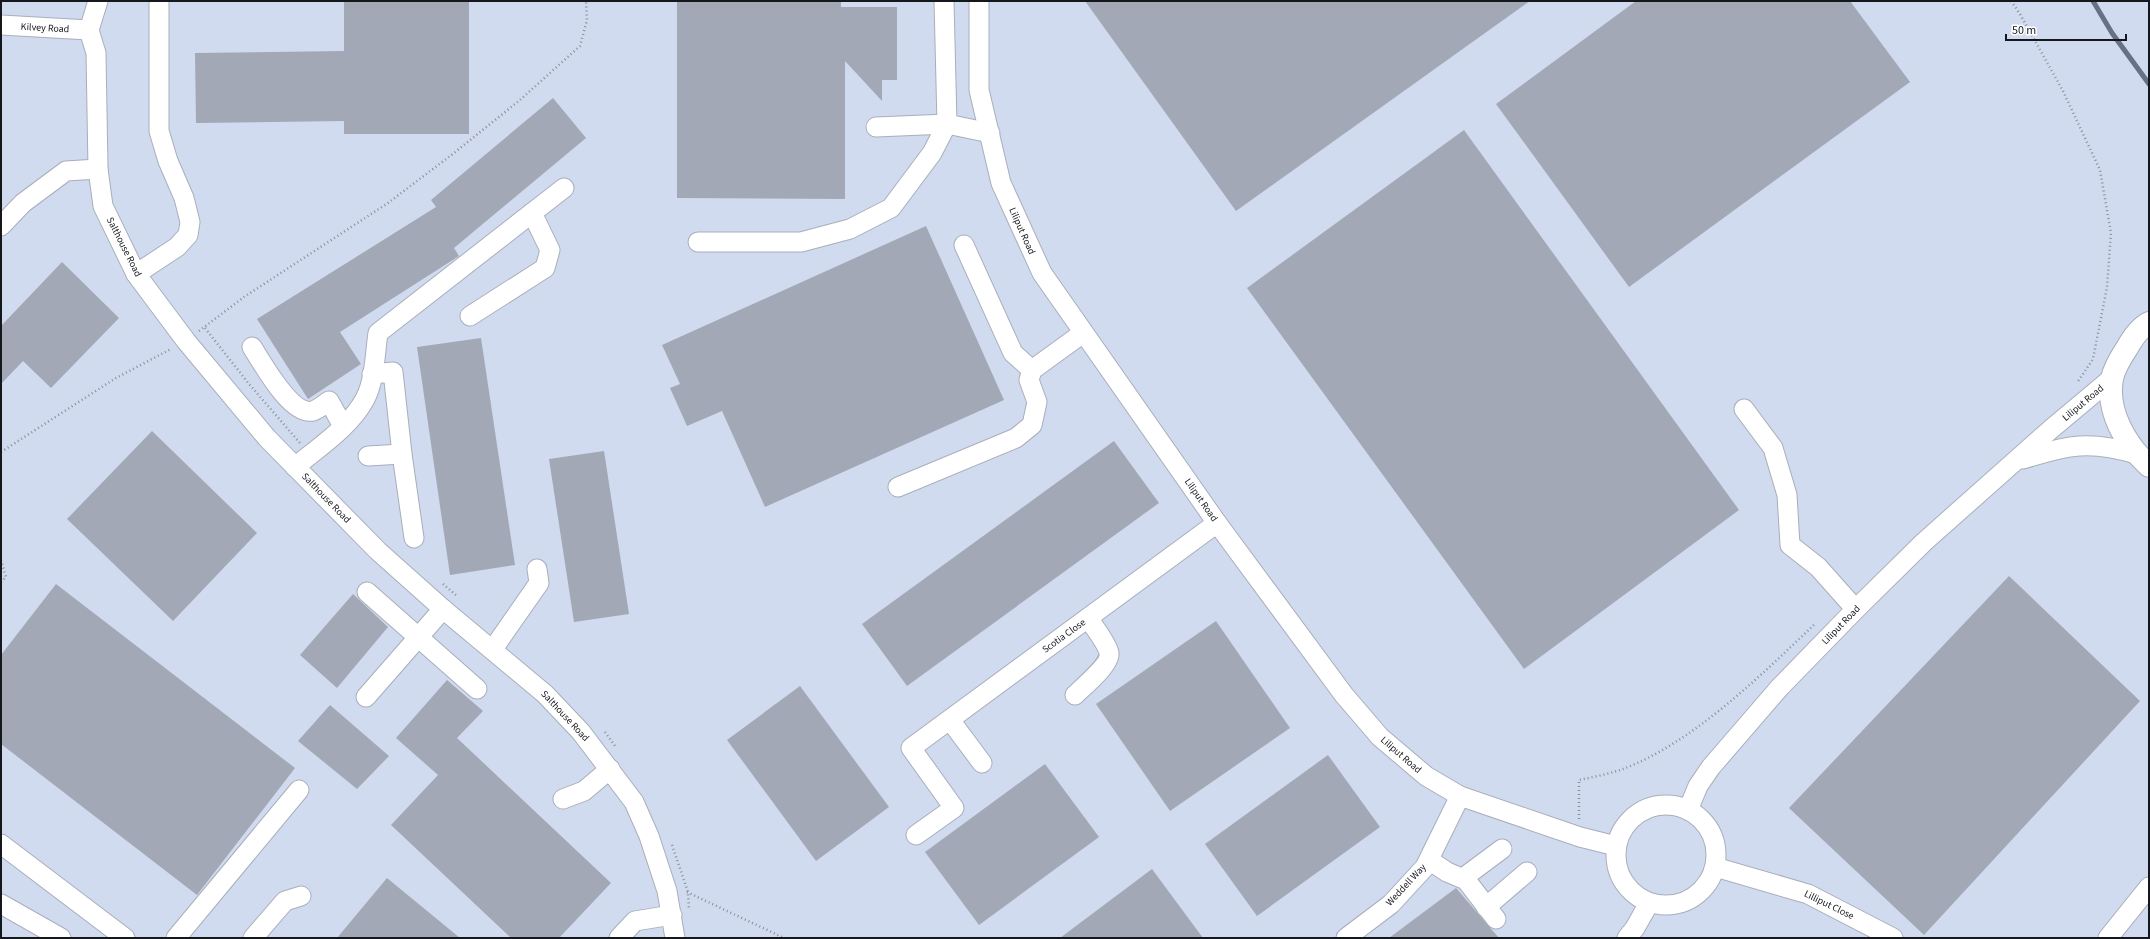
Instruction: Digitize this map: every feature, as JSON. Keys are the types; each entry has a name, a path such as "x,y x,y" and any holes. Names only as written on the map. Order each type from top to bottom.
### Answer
{"highway":[{"path":"2142,460 2126,439 2116,417 2112,398 2112,378 2119,360 2147,319"}],"street":[{"path":"89,30 98,1"},
{"path":"136,274 177,247 188,235 190,222 184,198 168,161 159,131 159,1"},
{"path":"698,242 802,242 850,229 891,208 932,153 948,124 944,1"},
{"name":"Liliput Road","path":"979,1 979,90 1001,183 1042,274 1217,523 1344,695 1380,737 1426,776 1460,796 1580,837 1616,846"},
{"name":"Kilvey Road","path":"1,25 89,30"},
{"name":"Salthouse Road","path":"89,30 96,53 98,169 103,206 136,274 212,374 267,438 295,467 378,552 443,610 493,649 545,694 581,732 634,802 649,836 667,891 676,938"},
{"path":"876,127 948,124 990,133"},
{"path":"3,221 22,202 66,171 98,169"},
{"path":"295,467 349,421 365,398 372,374 378,333 489,248 564,188"},
{"path":"470,316 545,268 550,250 532,213"},
{"path":"964,245 1013,353 1032,370"},
{"path":"898,487 1001,446 1016,438 1032,425 1037,402 1029,380 1032,370 1083,333"},
{"path":"252,348 293,405 304,410 313,411 329,401 343,426"},
{"path":"372,374 393,372 402,454 414,538"},
{"name":"Liliput Road","path":"1688,810 1698,786 1711,767 1780,687 1924,542 2050,430 2112,378"},
{"path":"1744,409 1773,448 1787,494 1790,545 1818,567 1851,604"},
{"name":"Liliput Road","path":"2018,460 2061,447 2090,444 2113,447 2142,460"},
{"path":"368,456 402,454"},
{"name":"Scotia Close","path":"916,835 954,808 911,748 1217,523"},
{"path":"493,649 539,583 536,569"},
{"path":"367,592 477,690"},
{"path":"366,697 443,610"},
{"path":"1075,695 1104,667 1108,658 1107,648 1088,618"},
{"path":"950,720 982,763"},
{"path":"563,799 584,791 610,769"},
{"path":"176,938 299,790"},
{"name":"Weddell Way","path":"1346,938 1391,904 1425,867 1460,796"},
{"path":"1673,805 1688,810 1701,819 1710,831 1716,846 1715,867 1703,890 1692,899 1678,904 1663,906 1648,903 1636,896 1623,880 1616,860 1616,846 1622,832 1631,819 1643,810 1658,806 1673,805"},
{"path":"1,844 125,938"},
{"path":"1463,878 1502,849"},
{"path":"1429,860 1447,872 1463,878 1491,913 1527,872"},
{"name":"Lilliput Close","path":"1715,867 1808,894 1893,938"},
{"path":"2108,938 2149,887"},
{"path":"253,938 285,901 301,896"},
{"path":"1627,938 1635,928 1648,903"},
{"path":"4,912 62,938"},
{"path":"620,938 635,921 672,916"}],"path":[{"path":"205,328 244,298 388,204 454,154 520,100 580,46 587,20 586,1"},
{"path":"2011,1 2020,14 2063,91 2100,170 2110,233 2107,287 2093,359 2077,384"},
{"path":"1,452 116,378 176,346"},
{"path":"1,560 6,576 1,582"},
{"path":"1580,837 1579,780 1623,769 1661,751 1710,716 1760,676 1816,623"},
{"path":"688,892 784,938"}],"shaded area":[{"path":"1,1 2149,1 2149,938 1,938"}],"building":[{"path":"344,1 469,1 469,134 344,134 344,121 196,123 195,53 344,51"},
{"path":"677,1 841,1 841,7 897,7 897,80 882,80 882,101 845,61 845,199 677,198"},
{"path":"1085,1 1530,1 1236,211"},
{"path":"1636,1 1850,1 1910,82 1629,287 1496,104"},
{"path":"553,98 586,138 454,248 459,256 340,332 361,364 308,399 257,319 436,207 431,200"},
{"path":"1464,130 1739,510 1524,669 1247,288"},
{"path":"926,226 1004,400 765,507 722,411 687,426 670,388 680,384 662,345"},
{"path":"62,262 119,318 51,388 23,361 1,384 1,326"},
{"path":"481,338 515,565 450,575 417,347"},
{"path":"152,431 257,533 173,621 67,519"},
{"path":"1114,441 1159,503 907,686 862,624"},
{"path":"604,451 629,614 574,622 549,459"},
{"path":"2009,576 2140,701 1924,935 1789,808"},
{"path":"56,584 295,768 197,895 1,744 1,655"},
{"path":"353,594 388,627 337,688 300,655"},
{"path":"1216,621 1290,728 1170,811 1096,704"},
{"path":"447,680 483,711 457,738 611,883 559,938 511,938 391,825 438,775 396,738"},
{"path":"800,686 889,807 816,861 727,740"},
{"path":"330,705 389,756 357,789 298,741"},
{"path":"1328,755 1380,827 1257,916 1205,844"},
{"path":"1045,764 1099,837 979,925 925,852"},
{"path":"1152,869 1203,938 1060,938"},
{"path":"387,878 460,938 337,938"},
{"path":"1456,888 1499,938 1389,938"}],"waterway":[{"path":"2093,1 2112,33 2149,84"}]}
